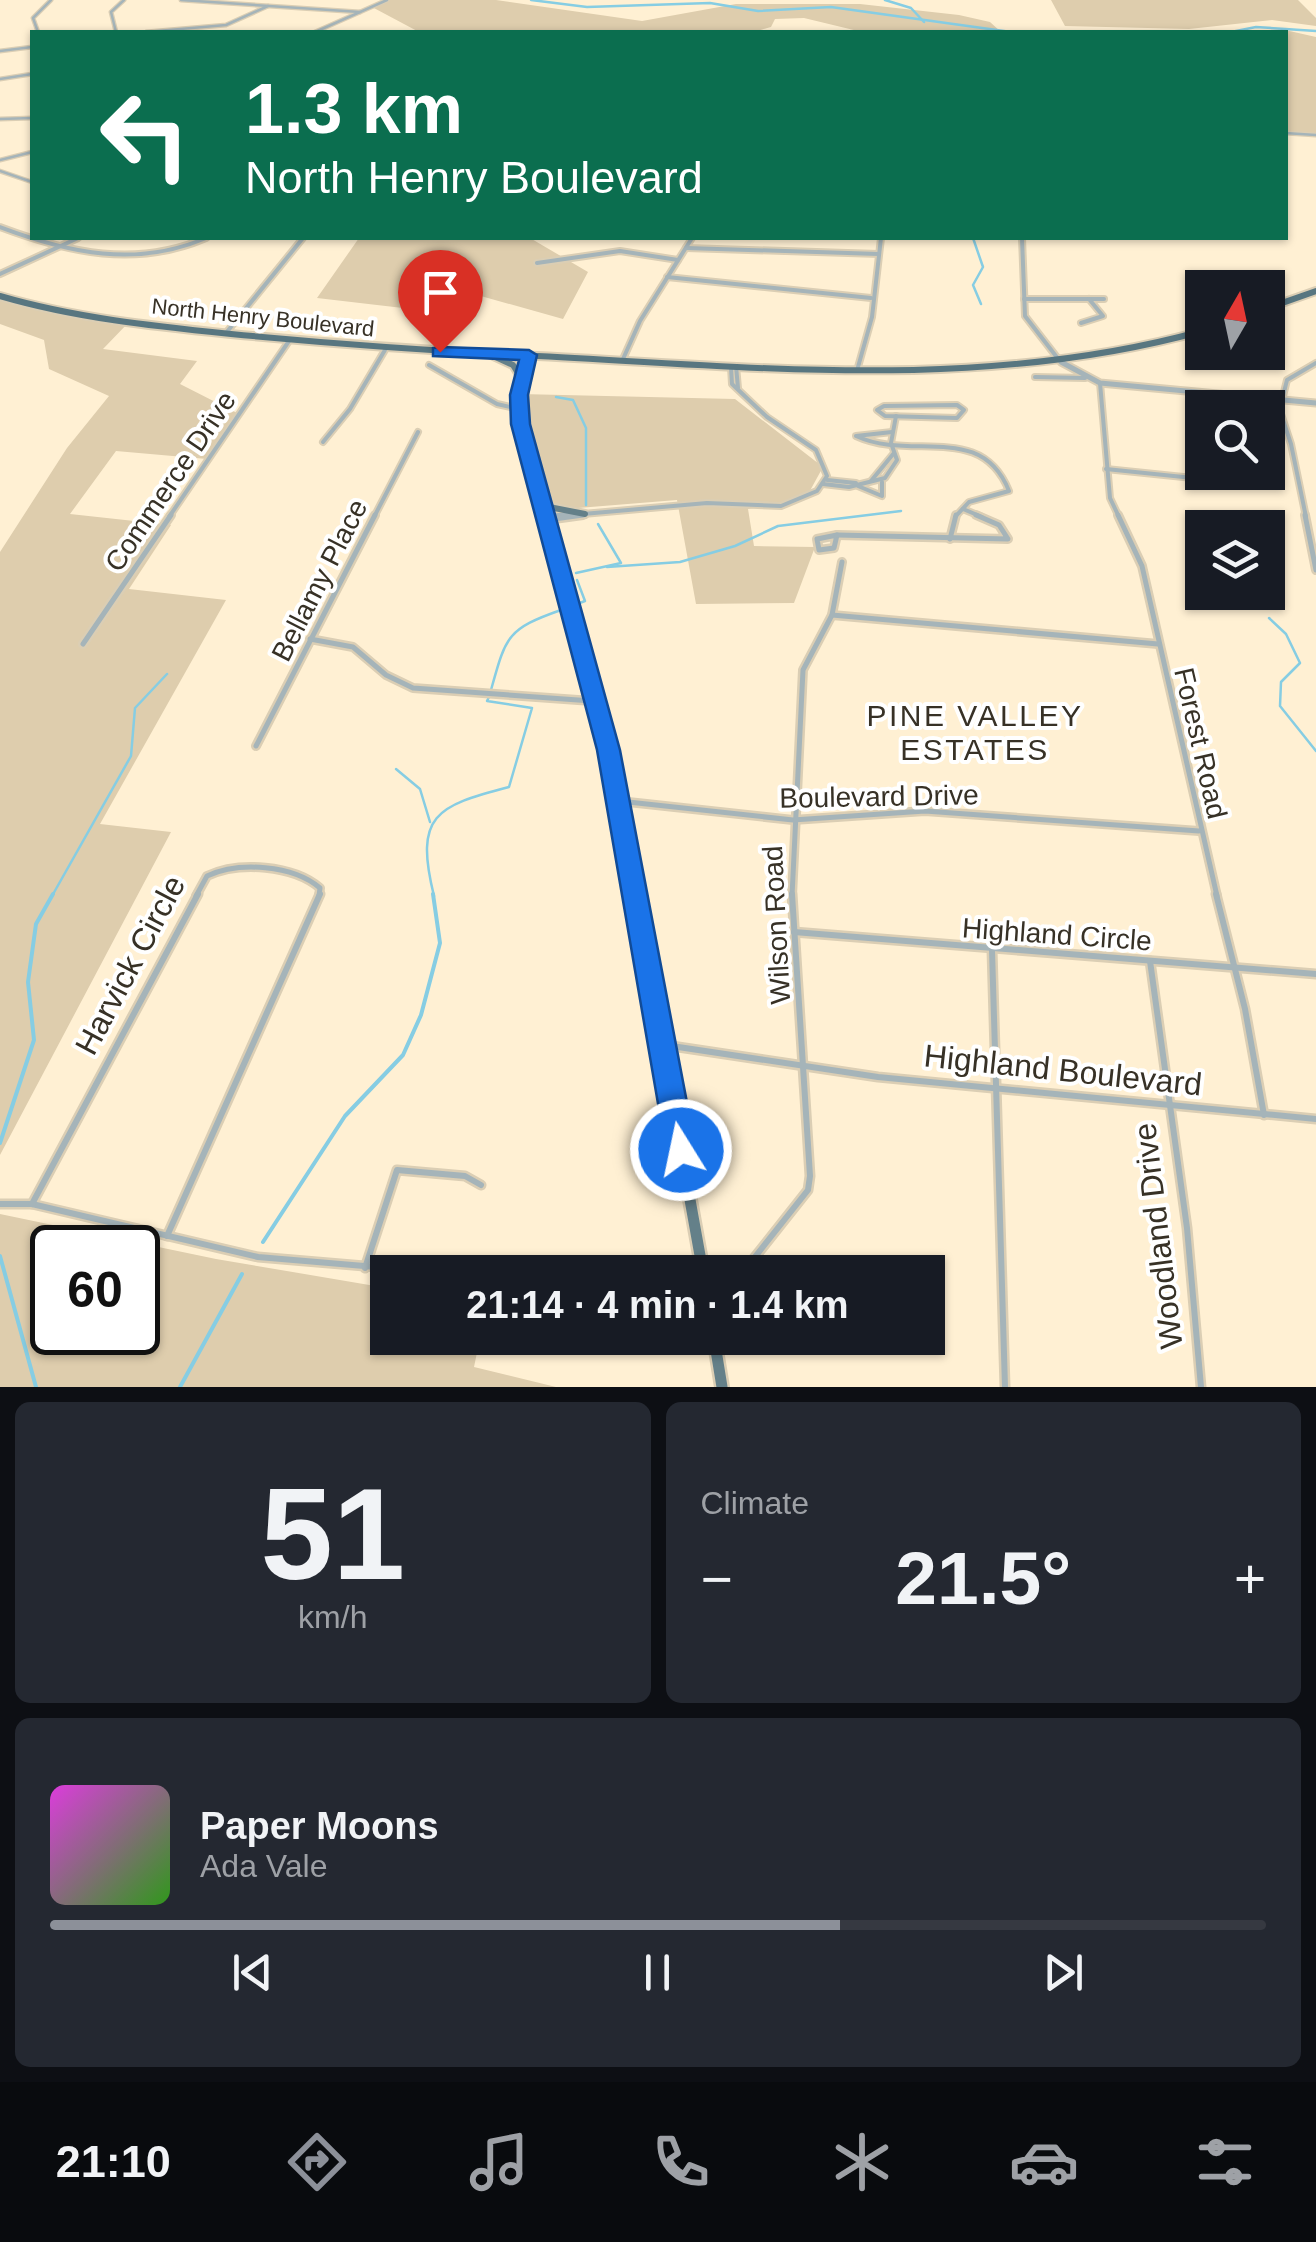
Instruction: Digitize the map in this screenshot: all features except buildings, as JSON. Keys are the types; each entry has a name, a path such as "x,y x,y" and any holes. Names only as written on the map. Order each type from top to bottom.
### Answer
{"highway":[{"path":"1285,302 1316,291"},
{"name":"North Henry Boulevard","path":"0,296 95,318 386,350 734,364 968,369 1061,362 1144,348 1185,336"},
{"path":"736,374 761,364"}],"main road":[{"path":"489,354 513,364 522,379"},
{"path":"529,355 519,409 619,801 700,1255"},
{"path":"540,498 550,508 586,514"},
{"path":"717,1355 722,1387"}],"street":[{"path":"37,30 33,18 51,0"},
{"path":"116,30 111,12 124,0"},
{"path":"181,0 360,12"},
{"path":"320,30 387,0"},
{"path":"164,30 234,22 256,16 269,6"},
{"path":"0,50 30,47"},
{"path":"0,78 30,74"},
{"path":"0,119 30,118"},
{"path":"1288,133 1316,136"},
{"path":"0,160 30,152"},
{"path":"0,171 30,181"},
{"path":"0,227 30,239"},
{"path":"32,240 55,249 90,255 188,246 202,240"},
{"path":"0,274 74,240"},
{"path":"226,333 301,240"},
{"path":"624,358 691,240"},
{"path":"858,368 872,317 871,298 881,240"},
{"path":"1022,240 1024,300 1030,324 1061,362 1100,383 1185,391"},
{"path":"686,248 878,254"},
{"path":"537,263 620,251 678,260"},
{"path":"667,277 871,298"},
{"path":"1081,323 1103,316 1089,298"},
{"path":"1024,300 1104,299"},
{"name":"Commerce Drive","path":"83,644 289,341"},
{"path":"324,442 350,409 386,350"},
{"path":"1281,390 1290,374 1316,363"},
{"path":"429,364 473,386 498,406 519,409"},
{"path":"734,364 738,388"},
{"path":"734,364 730,379 738,388 767,417 816,450 825,465 825,482"},
{"path":"1035,377 1085,378"},
{"name":"Forest Road","path":"1100,383 1110,498 1142,566 1200,832 1236,968 1264,1115"},
{"path":"1285,400 1316,403"},
{"path":"957,405 964,410 957,418 896,416 881,415 877,407 957,405"},
{"path":"858,486 866,493 882,496 882,481 897,460 892,432 896,416"},
{"path":"1285,422 1316,570"},
{"name":"Bellamy Place","path":"256,746 418,432"},
{"path":"892,432 856,436 893,449 965,450 994,459 1009,491 975,496 952,522 950,538"},
{"path":"546,518 707,503 781,506 825,482 869,482 878,477 893,449"},
{"path":"1106,469 1185,477"},
{"path":"825,482 858,486 882,481"},
{"path":"836,535 834,548 819,550 817,539 836,535 1008,539 999,526 963,509"},
{"name":"Wilson Road","path":"756,1255 808,1190 806,1068 790,898 793,820 803,670 832,615 842,562"},
{"path":"832,615 1158,644"},
{"path":"310,640 353,647 386,675 413,688 595,701"},
{"name":"Boulevard Drive","path":"619,801 793,820 925,811 1200,832"},
{"name":"Harvick Circle","path":"32,1204 207,876 234,866 311,878 320,888 319,900 167,1236"},
{"name":"Highland Circle","path":"794,932 1316,974"},
{"path":"992,949 1005,1387"},
{"name":"Woodland Drive","path":"1150,960 1187,1228 1201,1387"},
{"name":"Highland Boulevard","path":"662,1044 806,1068 1316,1119"},
{"path":"366,1268 398,1170 464,1176 481,1185"},
{"path":"0,1204 32,1204 258,1257 370,1268"}],"shaded area":[{"path":"386,0 496,0 642,21 736,4 860,4 959,15 990,22 999,30 854,30 804,18 775,19 771,27 760,30 415,30 372,7"},
{"path":"1051,0 1298,0 1316,18 1316,26 1272,20 1189,29 1065,26"},
{"path":"1288,31 1316,37 1316,135 1288,133"},
{"path":"358,240 533,240 588,272 563,319 463,291 437,312 317,298"},
{"path":"0,296 129,322 103,349 197,361 180,384 239,414 207,459 116,451 70,514 171,525 129,589 226,600 100,824 171,832 0,1155 0,552 67,448 109,396 49,369 44,340 0,324"},
{"path":"520,394 735,399 823,467 806,498 748,509 754,546 815,547 794,603 696,604 677,500 541,511"},
{"path":"0,1214 53,1225 30,1225 30,1355 160,1355 160,1247 370,1285 370,1355 476,1355 474,1367 556,1387 0,1387"}],"waterway":[{"path":"531,0 587,7 710,3 758,11 831,7 922,20"},
{"path":"885,0 911,8 922,20"},
{"path":"922,20 997,30"},
{"path":"1241,30 1256,27 1316,31"},
{"path":"974,240 983,267 973,285 981,304"},
{"path":"556,397 573,400 586,428 586,505"},
{"path":"607,567 680,562 735,546 778,526 901,511"},
{"path":"576,573 621,563 598,524"},
{"path":"577,580 585,601 577,604"},
{"path":"491,690 511,637 529,623 561,610"},
{"path":"1269,618 1286,634 1300,663 1281,682 1280,706 1316,751"},
{"path":"52,896 131,756 135,708 167,674"},
{"path":"434,896 428,869 430,831 448,808 509,787 532,708 487,701 489,697"},
{"path":"396,769 420,789 430,822"},
{"path":"0,1143 34,1040 28,982 36,924 53,894"},
{"path":"263,1242 345,1116 403,1055 421,1015 440,943 433,894"},
{"path":"0,1256 36,1387"},
{"path":"180,1387 242,1274"}],"district":[{"name":"PINE VALLEY ESTATES","path":"975,733"}],"route":[{"path":"440,352 529,355 520,384 520,424 608,750 681,1150"}]}
